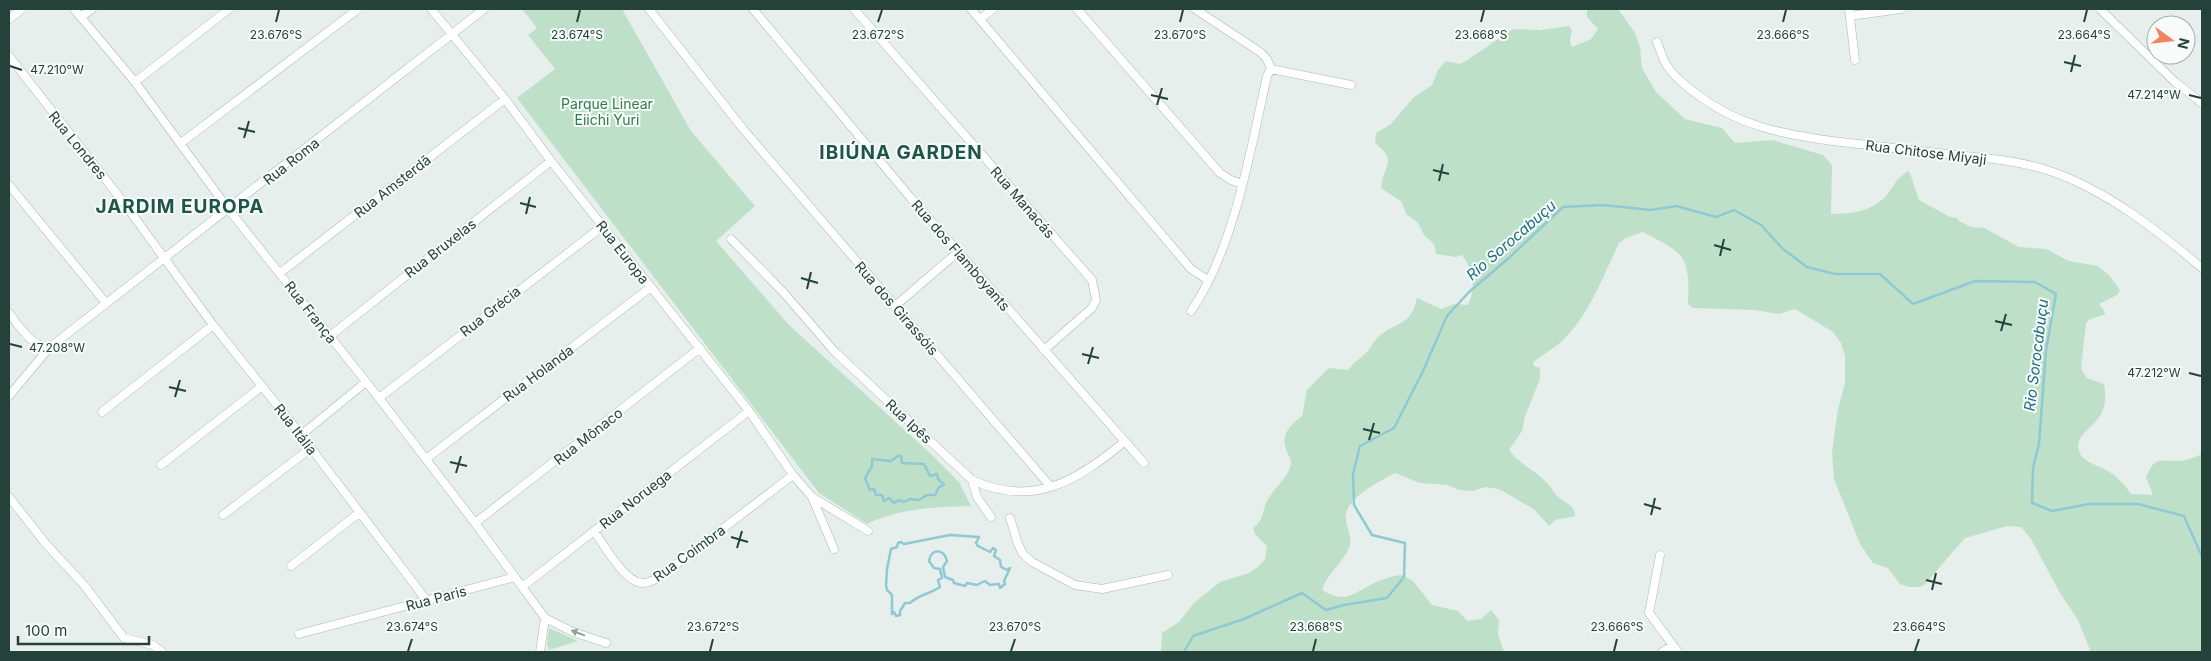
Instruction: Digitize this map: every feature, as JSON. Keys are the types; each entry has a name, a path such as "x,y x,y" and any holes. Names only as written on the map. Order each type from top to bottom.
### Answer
{"street":[{"path":"9,19 22,9"},
{"name":"Rua França","path":"74,9 135,82 229,210 476,523 545,618 561,627 606,643"},
{"path":"80,17 92,9"},
{"path":"135,82 230,9"},
{"path":"181,143 358,9"},
{"name":"Rua Europa","path":"431,9 504,98 551,161 749,411 793,475 812,497 868,531"},
{"name":"Rua Roma","path":"9,396 49,348 229,210 484,9"},
{"name":"Rua dos Girassóis","path":"649,9 743,129 1050,486"},
{"name":"Rua dos Flamboyants","path":"752,9 958,252 1124,442 1144,462"},
{"name":"Rua Manacás","path":"854,9 1092,280 1096,300 1092,308 1044,350"},
{"path":"971,9 1192,269 1208,280"},
{"path":"980,19 993,9"},
{"path":"1077,9 1220,173 1230,180 1242,184"},
{"path":"1194,9 1260,52 1267,59 1271,69"},
{"path":"1855,60 1850,12 1901,9"},
{"path":"2100,9 2175,82 2202,103"},
{"name":"Rua Chitose Miyaji","path":"1658,42 1665,63 1687,87 1719,110 1753,126 1793,136 1975,157 2049,171 2078,182 2135,216 2202,268"},
{"name":"Rua Londres","path":"9,56 165,258"},
{"path":"1191,311 1201,296 1228,230 1242,184 1267,76 1271,69"},
{"path":"1271,69 1351,85"},
{"name":"Rua Amsterdã","path":"280,273 504,98"},
{"name":"Rua Bruxelas","path":"330,336 551,161"},
{"path":"9,185 106,303"},
{"name":"Rua Grécia","path":"378,398 518,289 603,226"},
{"name":"Rua Ipês","path":"731,239 784,293 834,351 972,480 988,488 1006,492 1021,493 1050,486 1081,475 1124,442"},
{"path":"895,306 958,252"},
{"name":"Rua Itália","path":"165,258 213,325 301,435 427,601"},
{"name":"Rua Holanda","path":"426,459 651,287"},
{"path":"9,314 33,342 49,348"},
{"path":"102,412 213,325"},
{"name":"Rua Mônaco","path":"476,523 700,348"},
{"path":"301,435 366,382"},
{"path":"160,465 261,387"},
{"name":"Rua Noruega","path":"522,587 749,411"},
{"path":"223,515 311,448"},
{"name":"Rua Coimbra","path":"594,531 626,576 642,583 650,582 661,576 793,475"},
{"path":"972,480 977,497 991,517"},
{"path":"9,497 46,544 84,585 124,638 153,645 162,652"},
{"name":"Rua Europa","path":"812,497 834,550"},
{"path":"291,566 359,513"},
{"path":"1010,518 1023,554 1032,562 1075,585 1102,589 1168,575"},
{"path":"1660,555 1649,613 1678,652"},
{"name":"Rua Paris","path":"299,634 515,577"},
{"path":"540,652 545,618"},
{"path":"1662,652 1673,645"}],"green space":[{"name":"Parque Linear Eiichi Yuri","path":"522,9 622,9 691,131 755,206 716,241 789,325 932,455 959,482 971,506 931,508 905,512 867,524 819,493 517,98 555,69 528,35 537,28"},
{"path":"1587,9 1618,9 1635,33 1640,47 1642,68 1656,92 1685,119 1722,128 1735,143 1772,140 1823,155 1832,165 1831,214 1852,213 1873,206 1885,197 1897,180 1908,171 1919,200 1950,217 1957,218 1971,227 1984,228 2019,247 2046,249 2069,261 2098,266 2109,275 2120,290 2117,295 2099,304 2105,312 2104,315 2090,319 2086,323 2081,369 2087,378 2104,384 2104,408 2100,416 2080,439 2078,449 2082,457 2114,475 2131,494 2153,495 2146,477 2156,462 2163,460 2185,460 2202,454 2202,652 2091,652 2078,620 2060,593 2031,539 2021,527 2007,526 1965,538 1925,584 1920,587 1909,587 1900,584 1888,568 1873,563 1860,544 1834,479 1832,451 1838,409 1845,383 1845,356 1841,343 1833,332 1795,309 1779,314 1755,310 1693,308 1688,304 1688,275 1682,258 1668,246 1643,232 1626,238 1619,243 1580,320 1561,342 1533,362 1534,366 1540,368 1540,379 1525,416 1522,431 1509,450 1517,459 1545,481 1574,510 1575,516 1555,520 1549,526 1535,510 1499,489 1485,487 1473,491 1459,490 1447,485 1420,483 1395,473 1364,491 1347,511 1346,521 1350,545 1345,556 1328,577 1322,590 1337,596 1349,596 1381,580 1401,575 1413,581 1432,605 1458,611 1467,621 1481,619 1491,610 1499,620 1498,634 1504,652 1161,652 1162,633 1179,622 1194,603 1220,582 1249,573 1265,559 1267,546 1255,534 1253,528 1261,519 1265,505 1291,465 1291,459 1284,442 1286,432 1302,416 1307,390 1329,368 1348,370 1368,351 1377,338 1411,315 1417,298 1441,309 1454,304 1468,305 1471,299 1473,286 1471,273 1462,255 1455,257 1436,254 1434,244 1424,235 1418,223 1406,214 1402,202 1381,188 1388,159 1375,143 1376,133 1391,124 1413,98 1432,85 1438,70 1446,61 1459,64 1466,61 1513,29 1541,30 1569,26 1572,30 1570,41 1572,47 1591,39 1598,29 1587,17"},
{"path":"549,628 578,641 549,650 547,644"}],"waterway":[{"name":"Rio Sorocabuçu","path":"1184,652 1193,636 1244,619 1302,593 1326,610 1387,598 1404,577 1405,543 1372,535 1354,505 1353,474 1360,446 1394,428 1423,371 1447,316 1469,292 1510,257 1563,207 1603,205 1651,210 1676,206 1716,217 1734,210 1761,225 1783,249 1807,267 1835,274 1880,274 1913,304 1975,281 2035,282 2056,294 2046,350 2039,444 2033,468 2032,503 2052,511 2089,504 2138,504 2184,516 2202,557"},
{"path":"898,456 901,456 902,463 924,464 930,476 937,474 938,479 944,485 939,487 935,495 927,495 919,500 910,499 904,502 899,500 894,503 889,498 884,501 882,495 876,495 874,489 870,490 865,478 872,466 872,459 891,461 898,456"},
{"path":"950,535 979,537 976,543 978,546 990,552 993,548 996,550 994,556 1000,560 1001,567 1007,570 1010,568 1004,581 1005,584 1000,588 999,584 990,585 985,581 977,585 967,583 965,586 954,583 953,580 945,577 943,567 947,561 943,554 938,551 932,554 929,561 934,568 940,569 942,578 938,580 940,587 910,603 905,603 900,611 900,615 896,616 894,612 892,614 892,595 887,590 886,585 891,549 897,547 898,543 901,542 904,544 950,535"}],"district":[{"name":"IBIÚNA GARDEN","path":"901,152"},
{"name":"JARDIM EUROPA","path":"180,206"}]}
